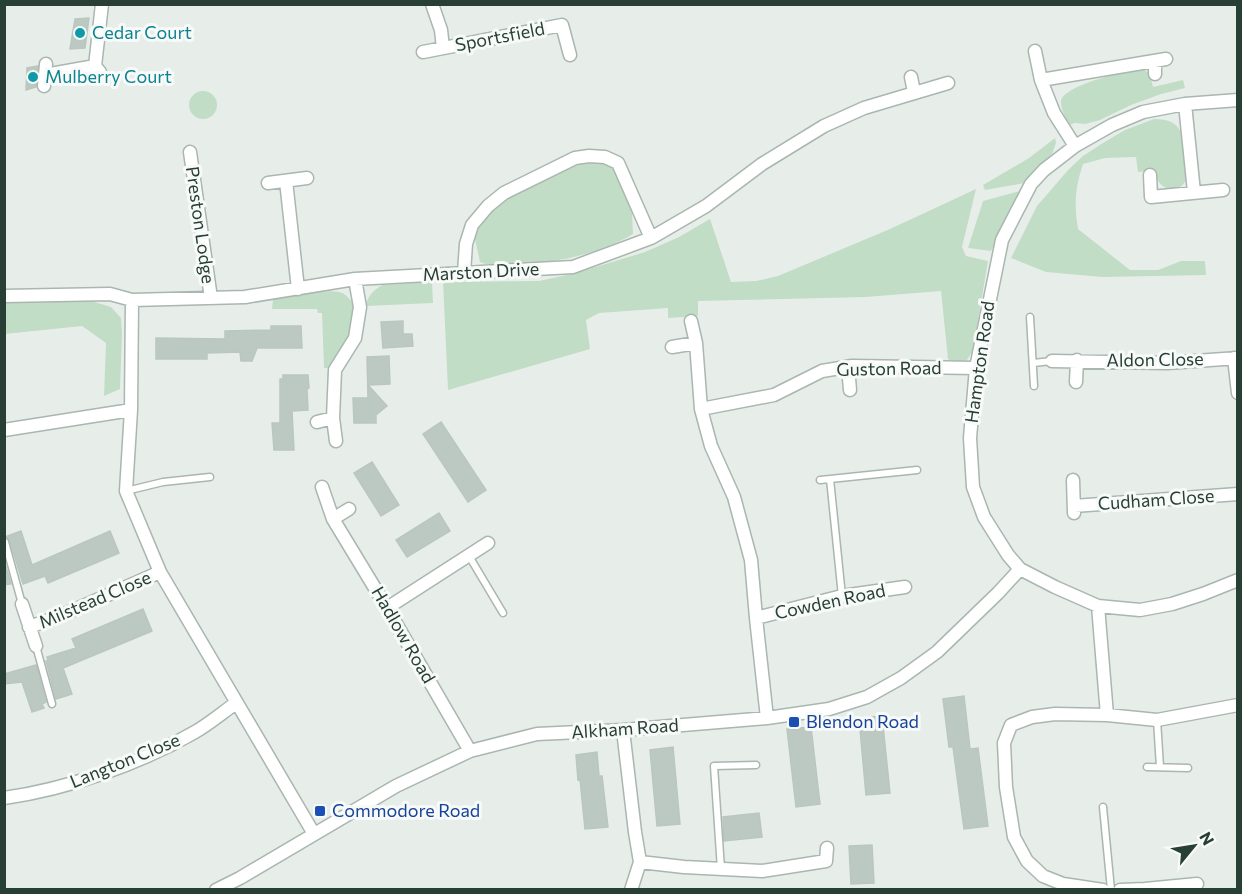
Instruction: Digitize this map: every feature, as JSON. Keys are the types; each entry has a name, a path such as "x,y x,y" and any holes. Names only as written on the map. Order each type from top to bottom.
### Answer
{"street":[{"path":"45,75 97,69 102,4"},
{"name":"Sportsfield","path":"432,4 441,30 443,48"},
{"name":"Sportsfield","path":"423,52 562,25 570,55"},
{"path":"1035,51 1041,80 1054,113 1075,146"},
{"path":"1041,80 1159,65"},
{"path":"912,76 914,92"},
{"name":"Marston Drive","path":"4,296 110,294 132,300 245,297 355,279 573,267 651,238 706,206 762,164 824,126 864,108 948,83"},
{"name":"Hampton Road","path":"1238,100 1185,104 1143,112 1112,125 1075,146 1044,170 1031,184 1002,240 993,276 976,368 970,438 973,487 984,517 1008,555 1020,569 1098,606 1140,610 1172,604 1238,580"},
{"path":"1185,104 1194,192"},
{"name":"Preston Lodge","path":"189,152 211,298"},
{"path":"464,273 466,244 472,225 488,207 504,193 575,158 605,156 618,163 651,238"},
{"path":"1150,175 1151,197 1223,190"},
{"path":"268,183 308,178"},
{"path":"286,181 298,289"},
{"path":"336,441 333,418 335,370 355,338 360,307 355,279"},
{"path":"132,300 131,410 126,491 160,572 314,834"},
{"path":"691,321 696,343 701,409 711,446 734,497 751,560 767,718"},
{"path":"672,347 696,343"},
{"name":"Aldon Close","path":"1052,361 1167,363 1236,358 1238,393"},
{"path":"1076,382 1077,360"},
{"path":"848,367 850,390"},
{"name":"Guston Road","path":"701,409 774,395 822,371 848,367 976,368"},
{"path":"4,430 131,410"},
{"path":"317,422 333,418"},
{"name":"Cudham Close","path":"1073,480 1074,510 1238,494"},
{"name":"Hadlow Road","path":"322,487 333,519 470,751"},
{"path":"333,519 349,509"},
{"path":"387,608 488,543"},
{"name":"Alkham Road","path":"216,890 396,786 470,751 537,734 623,730 767,718 840,706 867,697 902,678 937,652 1020,569"},
{"name":"Milstead Close","path":"29,627 58,617 160,572"},
{"name":"Cowden Road","path":"756,618 842,596 905,587"},
{"name":"Milstead Close","path":"22,604 36,646"},
{"path":"1098,606 1107,715"},
{"name":"Langton Close","path":"4,798 52,789 129,764 197,731 236,703"},
{"path":"1103,890 1063,884 1043,876 1027,861 1014,837 1006,787 1004,743 1011,725 1032,717 1055,714 1107,715 1157,720 1238,705"},
{"path":"623,730 634,832 640,862 631,890"},
{"path":"640,862 762,871 826,861 827,849"},
{"path":"1120,890 1181,888 1197,884"}],"lane":[{"path":"1030,317 1034,386"},
{"path":"1033,363 1052,361"},
{"path":"820,480 917,470"},
{"path":"126,491 163,482 210,477"},
{"path":"830,479 842,596"},
{"path":"5,542 22,604"},
{"path":"469,556 503,613"},
{"path":"36,646 52,704"},
{"path":"1157,720 1160,767"},
{"path":"721,868 714,766 756,765"},
{"path":"1147,767 1188,768"},
{"path":"1103,807 1111,890"}],"green space":[{"path":"1139,69 1145,70 1150,75 1153,87 1183,80 1185,88 1131,105 1100,120 1069,125 1061,105 1064,96 1095,80"},
{"path":"203,91 213,95 217,105 213,115 203,119 193,115 189,105 193,95"},
{"path":"1154,119 1171,122 1180,130 1187,169 1184,183 1175,189 1166,188 1158,181 1154,171 1138,172 1136,157 1105,158 1083,164 1076,196 1078,229 1130,270 1158,270 1181,261 1205,261 1206,275 1102,277 1046,272 1011,258 1037,206 1069,169 1083,156 1125,130"},
{"path":"1055,138 1056,143 1052,154 1025,183 985,190 983,185 1029,158"},
{"path":"575,158 618,163 632,213 633,234 607,247 565,259 505,266 480,262 472,225 488,206"},
{"path":"976,189 962,247 966,256 988,261 973,350 967,360 957,364 948,359 941,291 866,297 698,301 698,316 668,318 668,308 599,313 586,320 590,349 448,390 443,282 539,281 576,273 645,252 679,237 710,219 731,282 756,281 778,276 890,229"},
{"path":"1024,190 991,251 968,248 983,201"},
{"path":"432,282 433,303 366,306 371,294 382,285"},
{"path":"330,291 342,293 351,301 354,320 346,341 331,368 324,368 322,313 318,313 317,309 272,309 273,300 293,295"},
{"path":"91,301 111,307 121,318 120,389 104,396 106,343 82,326 5,334 5,303"}],"building":[{"name":"Cedar Court","path":"89,18 85,48 70,49 75,19"},
{"name":"Mulberry Court","path":"38,66 36,87 26,90 27,68"},
{"path":"403,321 403,334 412,334 413,346 383,348 381,322"},
{"path":"271,326 301,326 302,348 257,348 252,361 241,361 240,352 207,353 207,359 156,359 156,338 225,339 225,331 271,330"},
{"path":"389,356 390,384 368,385 387,406 376,415 376,423 354,423 353,398 368,398 367,357"},
{"path":"283,375 308,375 308,410 292,411 294,450 274,450 272,423 280,423 280,379 283,379"},
{"path":"441,422 486,490 468,502 423,434"},
{"path":"372,462 399,505 381,516 354,473"},
{"path":"439,513 450,531 407,557 396,540"},
{"path":"21,531 32,565 110,531 119,553 48,583 45,576 23,584 10,541 5,537"},
{"path":"4,560 11,584 4,585"},
{"path":"143,609 152,631 63,668 72,694 56,699 46,661 48,661 47,657 76,648 72,639"},
{"path":"36,665 46,702 42,704 44,708 32,712 22,682 4,684 4,674"},
{"path":"964,696 970,749 978,748 988,826 964,829 953,747 949,747 943,699"},
{"path":"882,716 890,793 866,795 859,718"},
{"path":"811,727 820,804 796,807 787,729"},
{"path":"673,747 680,824 657,826 650,750"},
{"path":"597,752 608,827 585,829 576,755"},
{"path":"759,813 762,837 724,841 723,817"},
{"path":"872,845 874,883 851,884 849,846"}],"place":[{"name":"Cedar Court","path":"80,33"},
{"name":"Mulberry Court","path":"33,77"},
{"name":"Blendon Road","path":"794,722"},
{"name":"Commodore Road","path":"320,811"}]}
